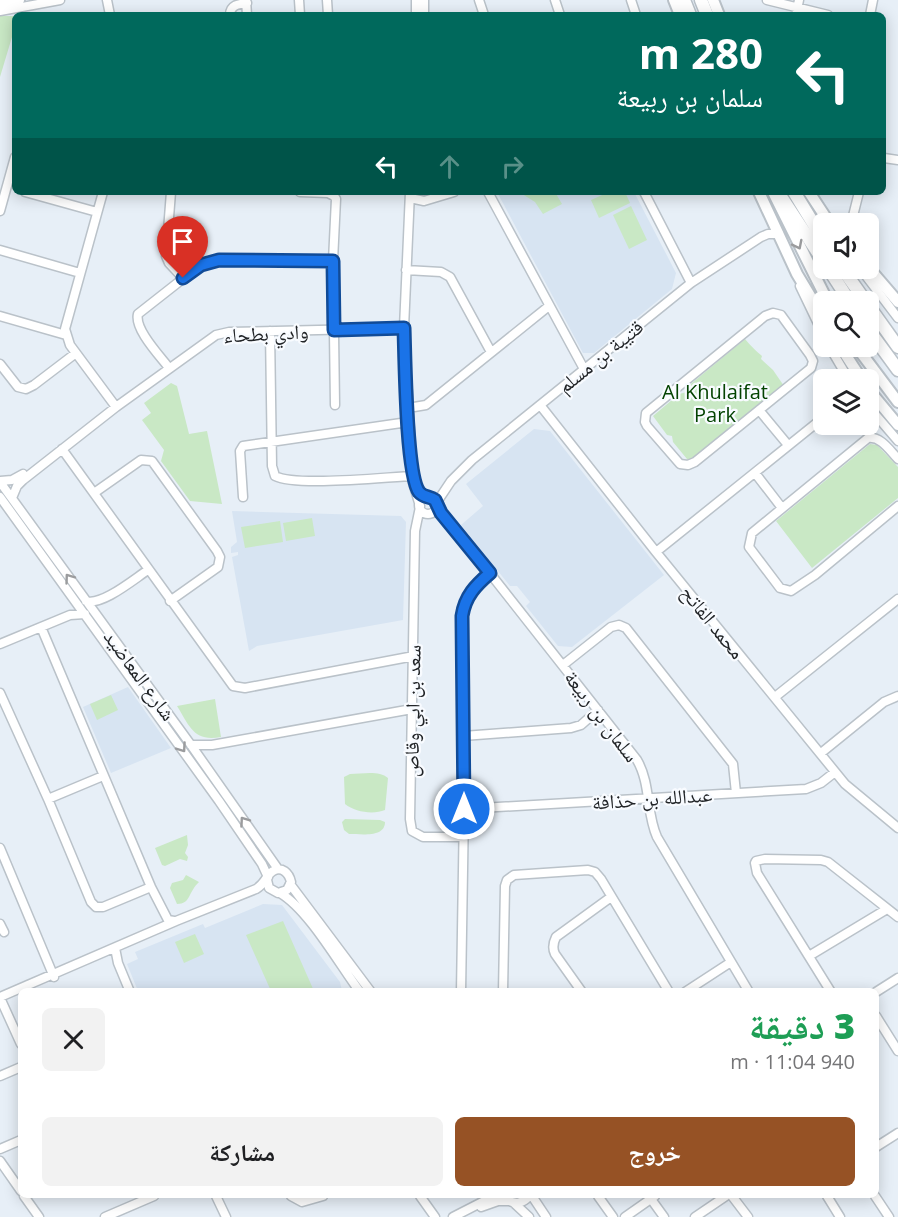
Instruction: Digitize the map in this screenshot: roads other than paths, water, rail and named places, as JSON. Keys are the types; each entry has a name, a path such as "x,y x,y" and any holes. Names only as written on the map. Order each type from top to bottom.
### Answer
{"highway":[{"path":"777,195 813,246"},
{"path":"796,195 813,223"},
{"path":"879,320 898,347"},
{"path":"879,344 898,370"}],"main road":[{"path":"0,4 19,0"},
{"path":"760,195 797,274 813,301"},
{"path":"776,195 823,291"},
{"path":"811,195 823,213"},
{"path":"879,278 893,291 898,302"},
{"path":"864,357 898,402"},
{"path":"879,402 898,425"}],"street":[{"path":"0,11 60,0"},
{"path":"767,0 815,12"},
{"path":"231,12 235,5 246,2"},
{"path":"0,211 11,188"},
{"path":"36,195 97,212"},
{"path":"102,195 66,322 66,335 76,353 116,407"},
{"path":"171,195 166,256 169,263 183,278"},
{"path":"334,195 336,199 333,261 335,405"},
{"path":"414,476 418,490 427,497 433,509 422,512 414,486 408,422 404,328 406,270 410,195 424,201 444,195"},
{"path":"490,195 584,369"},
{"path":"646,195 691,283"},
{"path":"854,213 858,195"},
{"name":"قتيبة بن مسلم","path":"761,237 772,220"},
{"name":"قتيبة بن مسلم","path":"427,497 447,485 472,460 691,283 761,237 768,234 779,234"},
{"path":"0,250 80,273"},
{"path":"169,368 140,329 136,320 142,310 201,265 219,260 333,261"},
{"path":"406,270 441,272 450,277 491,352"},
{"path":"797,274 804,298 813,315"},
{"path":"868,279 898,318"},
{"path":"408,408 426,405 549,306"},
{"path":"777,313 810,355 813,365 759,410 695,462 688,465 677,462 645,422 646,413 765,316 777,313"},
{"path":"0,316 66,335"},
{"name":"وادي بطحاء","path":"12,498 20,483 61,450 216,335 229,332 404,328"},
{"path":"270,331 272,472 280,478 349,480 414,476"},
{"path":"0,364 18,387 26,389 76,353"},
{"name":"محمد الفاتح","path":"540,405 845,784 898,828"},
{"path":"759,410 788,445"},
{"path":"879,419 898,441"},
{"path":"243,497 241,448 245,446 272,444 338,431 408,422"},
{"path":"656,552 813,426"},
{"path":"898,459 879,439 868,438 752,533 748,547 780,588 791,591 813,576 898,506"},
{"path":"61,450 230,684 240,688 414,656"},
{"name":"وادي بطحاء","path":"0,482 16,478 61,450"},
{"path":"94,493 141,460 152,461 218,551 220,557 218,567 170,601"},
{"path":"755,473 782,508"},
{"name":"شارع المعاضيد","path":"0,482 278,869"},
{"name":"قتيبة بن مسلم","path":"416,538 420,524 433,509 447,485"},
{"name":"شارع المعاضيد","path":"0,497 225,809 262,864 267,879"},
{"path":"420,507 422,500 427,497"},
{"name":"سعد بن ابي وقاص","path":"420,507 415,528 410,819 412,831 423,837 463,837"},
{"name":"سلمان بن ربيعة","path":"433,509 450,524 490,573 640,766 644,773 652,825 657,837 747,988"},
{"path":"86,601 91,603 101,600 148,570"},
{"path":"461,988 464,607 471,591 490,573"},
{"path":"70,615 74,599"},
{"path":"97,615 101,600"},
{"path":"776,697 897,600"},
{"path":"0,644 70,615 85,614"},
{"path":"563,665 611,627 619,625 626,628 733,765 736,792"},
{"path":"26,988 116,949 164,926 165,922 41,627"},
{"path":"0,693 93,906 99,908 151,887"},
{"path":"821,753 884,702 898,696"},
{"path":"191,745 212,745 412,709"},
{"path":"463,736 571,728 581,725 598,710"},
{"path":"202,761 203,752 212,745"},
{"name":"عبدالله بن حذافة","path":"464,809 806,789 821,783 835,772"},
{"path":"48,799 103,776"},
{"path":"0,848 54,976"},
{"path":"829,988 757,873 756,861 765,859 828,862 898,918"},
{"path":"159,928 256,889 272,871 278,869 289,875 290,884 368,988"},
{"path":"503,988 505,886 508,878 519,874 592,870 598,874 667,988"},
{"path":"267,879 269,888 296,906 325,942 355,988"},
{"path":"116,949 250,896 265,892 278,893 286,890 290,884"},
{"path":"579,988 555,954 554,940 611,897"},
{"path":"160,907 168,920 176,921"},
{"path":"809,956 887,909"},
{"path":"116,949 118,963 128,988"},
{"path":"105,954 115,966 124,988"},
{"path":"691,988 731,962"},
{"path":"29,988 54,976"},
{"path":"879,990 898,978"},
{"path":"0,999 18,991"},
{"path":"0,999 18,993"},
{"path":"0,999 18,1038"},
{"path":"879,1021 898,1051"},
{"path":"0,1076 18,1068"},
{"path":"879,1145 898,1133"},
{"path":"0,1149 18,1141"},
{"path":"0,1161 18,1187"},
{"path":"25,1198 39,1217"},
{"path":"105,1217 142,1198"},
{"path":"217,1198 226,1217"},
{"path":"295,1198 302,1202 316,1198"},
{"path":"421,1198 435,1217"},
{"path":"453,1217 490,1198"},
{"path":"472,1208 508,1200 525,1201 529,1198"},
{"path":"532,1198 546,1217"},
{"path":"600,1198 614,1217"},
{"path":"625,1217 652,1198"},
{"path":"654,1198 664,1217"},
{"path":"695,1217 723,1198"},
{"path":"734,1198 748,1217"},
{"path":"827,1198 840,1217"},
{"path":"876,1198 889,1217"},
{"path":"508,1200 529,1217"}],"park label":[{"name":"Al Khulaifat Park","path":"715,402"}]}
